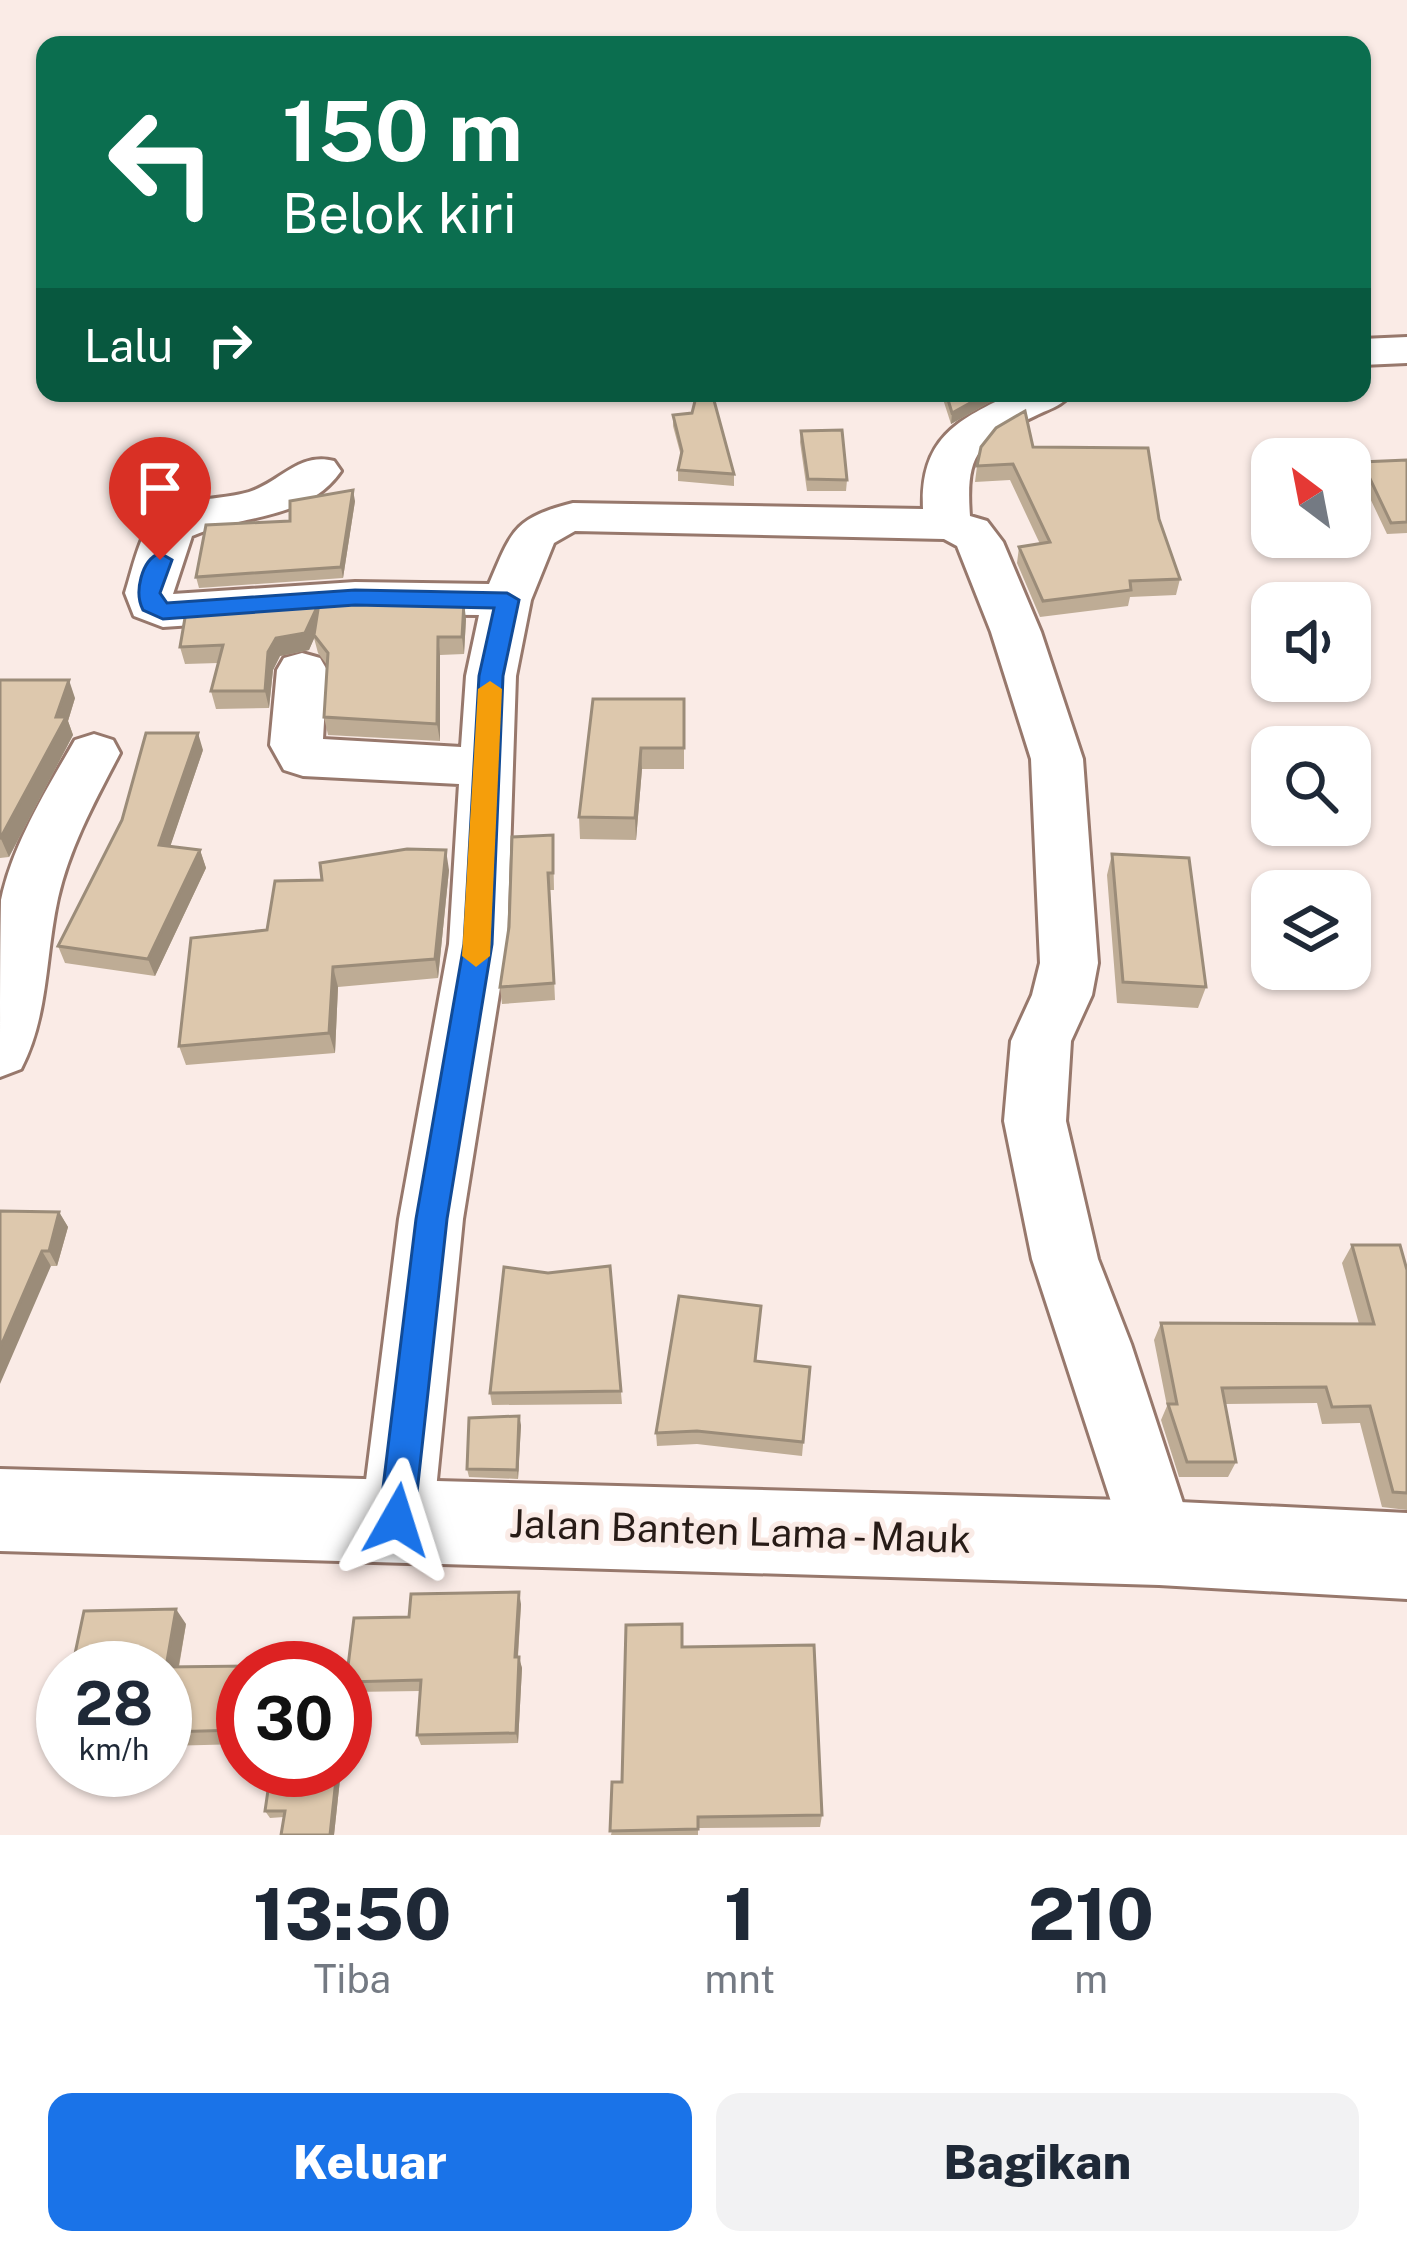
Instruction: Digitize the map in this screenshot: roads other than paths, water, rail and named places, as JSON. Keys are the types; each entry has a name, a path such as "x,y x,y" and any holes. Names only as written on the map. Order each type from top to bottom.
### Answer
{"main road":[{"name":"Jalan Banten Lama - Mauk","path":"0,1510 1159,1543 1407,1556"}],"street":[{"path":"1371,352 1407,350"},
{"path":"947,524 947,462 991,423 1032,402"},
{"path":"318,471 264,504 201,514 172,527 148,593 151,605 163,611 355,598 507,600"},
{"path":"397,1520 431,1219 478,944 491,676 507,600 533,536 546,525 573,517 947,524 970,531 980,542 1016,632 1057,759 1069,963 1062,994 1041,1041 1035,1120 1065,1259 1097,1344 1159,1543"},
{"path":"302,670 296,746 303,757 484,766"},
{"path":"0,1052 16,1013 26,917 19,873 94,753"}]}
